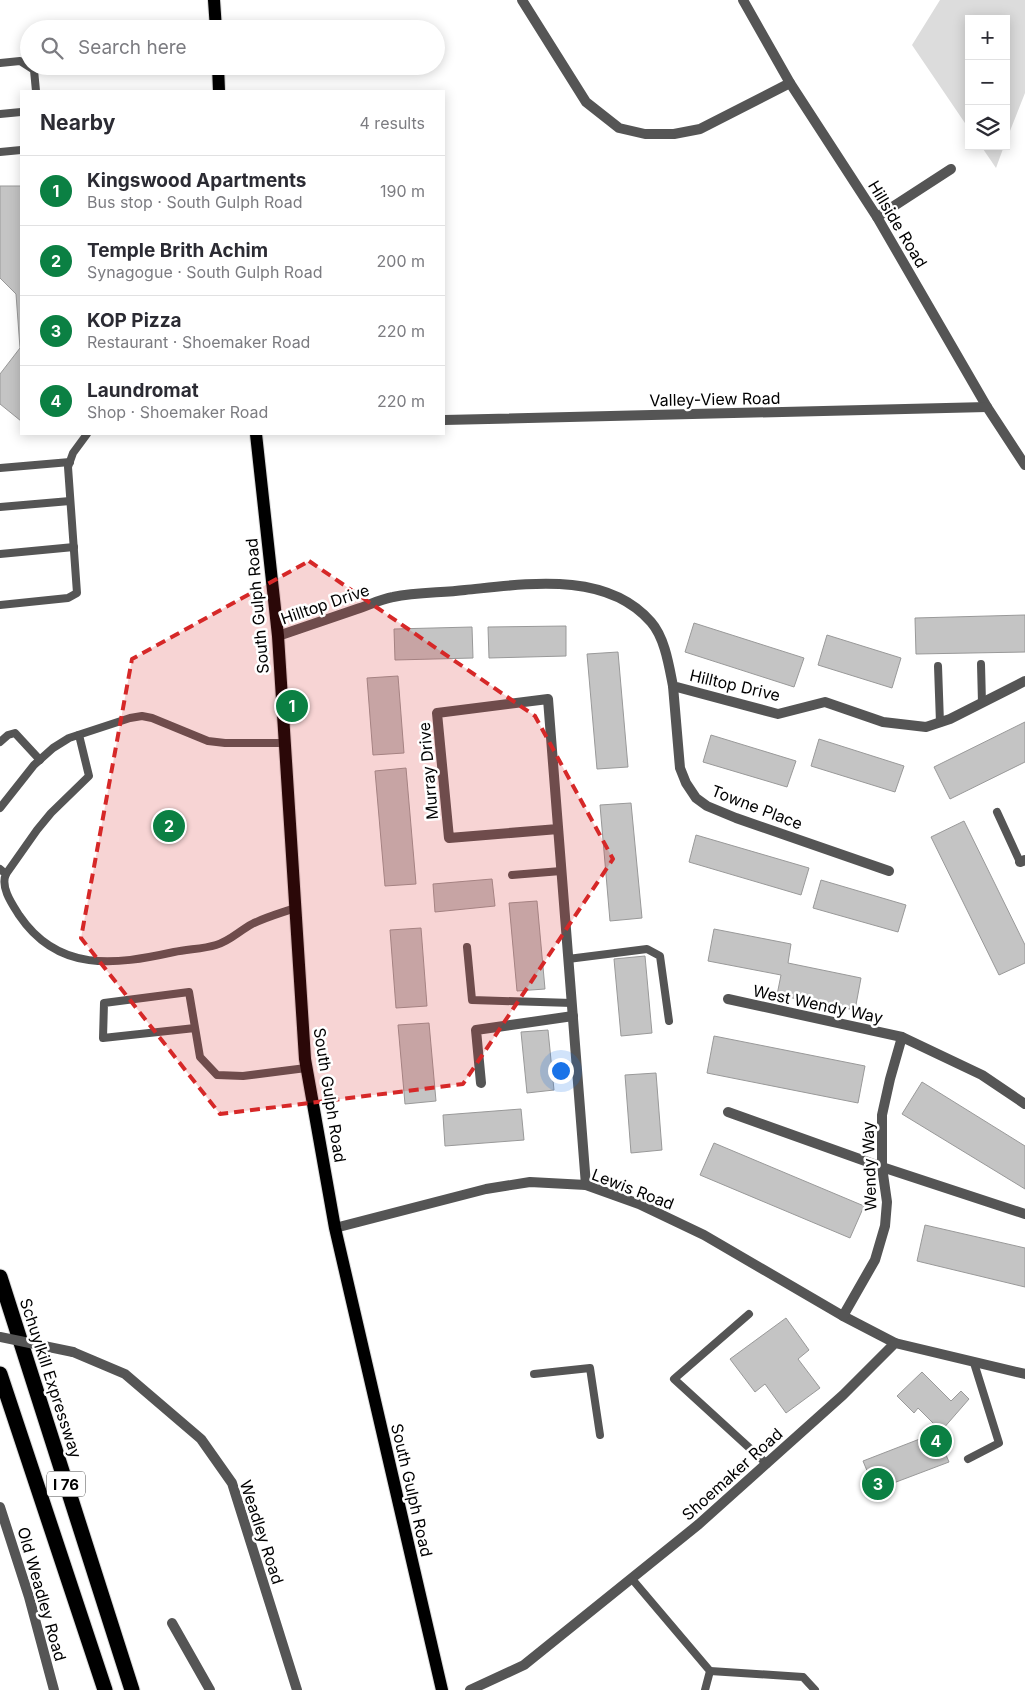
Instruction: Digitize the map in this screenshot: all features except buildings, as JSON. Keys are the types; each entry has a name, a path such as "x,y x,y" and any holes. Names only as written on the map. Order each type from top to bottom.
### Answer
{"highway":[{"name":"Schuylkill Expressway","path":"0,1277 132,1690"},
{"name":"I 76","path":"0,1374 105,1690"}],"main road":[{"path":"214,0 215,20"},
{"path":"218,75 219,90"},
{"name":"South Gulph Road","path":"256,435 278,636 306,1068 335,1228 442,1690"}],"street":[{"path":"522,0 586,102 619,128 645,134 674,134 700,129 790,82"},
{"name":"Hillside Road","path":"743,0 790,82 877,217 987,407 1025,465"},
{"path":"877,217 951,169"},
{"name":"Valley-View Road","path":"445,420 987,407"},
{"name":"Hilltop Drive","path":"278,636 392,597 506,585 557,585 589,587 614,594 635,607 652,624 667,653 674,686 778,714 825,702 883,722 926,728 1025,681"},
{"name":"Towne Place","path":"674,686 680,768 686,783 696,798 707,806 736,818 889,871"},
{"name":"Murray Drive","path":"558,829 449,838 438,713 548,699 586,1185"},
{"name":"West Wendy Way","path":"728,1000 902,1037 982,1075 1025,1104"},
{"path":"481,1083 476,1030 573,1016"},
{"name":"Wendy Way","path":"843,1316 875,1260 885,1226 887,1202 882,1167 882,1115 902,1037"},
{"path":"728,1112 882,1167 1025,1214"},
{"name":"Lewis Road","path":"335,1228 486,1189 530,1182 586,1185 639,1204 704,1235 843,1316 895,1343"},
{"name":"Weadley Road","path":"0,1337 73,1352 125,1374 201,1439 232,1482 297,1690"},
{"path":"895,1343 1025,1374"},
{"name":"Shoemaker Road","path":"470,1690 524,1665 632,1579 699,1524 767,1464 843,1395 895,1343"},
{"name":"Old Weadley Road","path":"0,1507 29,1597 54,1690"},
{"path":"172,1623 210,1690"}],"lane":[{"path":"0,63 20,61"},
{"path":"34,75 36,90"},
{"path":"0,114 20,112"},
{"path":"0,152 20,150"},
{"path":"0,604 68,598 77,593 68,467 73,453 86,435"},
{"path":"0,468 70,462"},
{"path":"0,507 70,501"},
{"path":"0,554 74,548"},
{"path":"981,664 982,703"},
{"path":"938,666 940,723"},
{"path":"0,808 16,786 53,748 69,738 142,716 152,718 208,741 225,743 285,743"},
{"path":"0,742 8,735 15,733 40,760"},
{"path":"79,735 89,776 52,813 3,872 3,884 19,916 33,932 54,949 66,955 103,962 127,961 216,945 234,937 252,924 295,908"},
{"path":"997,812 1022,861"},
{"path":"512,875 561,871"},
{"path":"467,947 472,1000 572,1003"},
{"path":"568,959 647,949 660,956 669,1021"},
{"path":"195,1028 103,1038 104,1003 188,992 195,1028 200,1057 216,1075 243,1076 306,1068"},
{"path":"749,1314 674,1379 767,1464"},
{"path":"968,1459 999,1443 974,1363"},
{"path":"534,1374 590,1368 600,1435"},
{"path":"632,1579 710,1671 803,1677 815,1690"},
{"path":"705,1690 710,1671"}],"highlighted area":[{"path":"309,561 535,716 613,859 463,1084 220,1114 81,938 132,659"}],"shaded area":[{"path":"940,0 1025,0 1025,93 1010,131 1010,15 965,15 965,123 912,45"},
{"path":"984,150 1003,150 996,168"}],"place":[{"name":"Kingswood Apartments","path":"292,706"},
{"name":"Temple Brith Achim","path":"169,826"},
{"name":"Laundromat","path":"936,1441"},
{"name":"KOP Pizza","path":"878,1484"}]}
